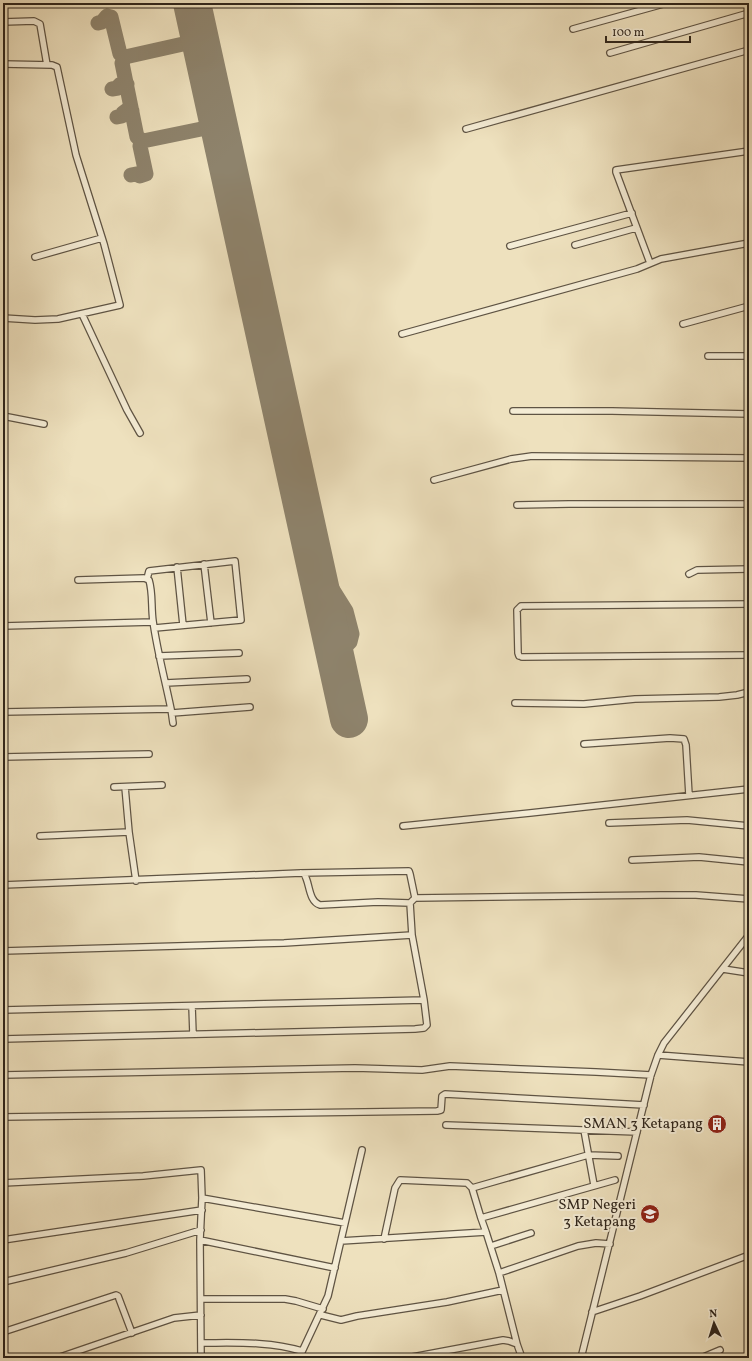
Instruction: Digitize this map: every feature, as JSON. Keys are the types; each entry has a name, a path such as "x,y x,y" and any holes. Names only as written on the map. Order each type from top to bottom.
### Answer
{"street":[{"path":"573,29 667,3"},
{"path":"610,53 749,13"},
{"path":"3,22 34,21 40,24 47,64"},
{"path":"466,129 749,50"},
{"path":"3,64 47,64 55,65 57,67 76,155 102,238 120,305 82,314 48,319 3,318"},
{"path":"650,263 616,172 618,169 749,151"},
{"path":"510,246 632,214"},
{"path":"575,245 636,228"},
{"path":"35,257 102,238"},
{"path":"402,334 636,269 661,259 749,243"},
{"path":"683,324 749,306"},
{"path":"82,314 127,410 140,433"},
{"path":"708,356 749,356"},
{"path":"513,411 612,411 749,414"},
{"path":"3,416 44,424"},
{"path":"434,480 511,459 532,456 749,458"},
{"path":"517,505 749,504"},
{"path":"3,626 154,625 183,625 241,620 235,561 149,571 147,579 150,586 154,625 173,723"},
{"path":"204,564 211,623"},
{"path":"178,567 183,625"},
{"path":"689,574 697,570 749,569"},
{"path":"78,580 147,579"},
{"path":"749,604 521,606 517,610 518,653 521,657 749,655"},
{"path":"159,656 239,653"},
{"path":"166,683 248,679"},
{"path":"515,703 584,704 635,699 719,697 749,692"},
{"path":"3,712 171,711 250,707"},
{"path":"584,744 678,738 684,739 686,745 689,795"},
{"path":"3,757 149,754"},
{"path":"114,787 162,786"},
{"path":"125,787 129,832 136,881"},
{"path":"403,826 749,789"},
{"path":"609,823 687,820 749,826"},
{"path":"40,836 129,832"},
{"path":"632,860 699,857 749,862"},
{"path":"3,886 301,873 409,871 415,898"},
{"path":"301,873 304,874 306,878 314,901 320,905 378,902 410,903 415,898 696,895 749,899"},
{"path":"3,1039 426,1027 424,1000 412,935 410,903"},
{"path":"3,951 284,943 412,935"},
{"path":"581,1358 651,1075 658,1055 676,1027 749,935"},
{"path":"722,969 749,973"},
{"path":"3,1010 424,1000"},
{"path":"192,1006 193,1034"},
{"path":"658,1055 749,1062"},
{"path":"3,1075 355,1068 422,1070 450,1066 651,1075"},
{"path":"3,1117 437,1111 441,1110 442,1096 445,1094 644,1105"},
{"path":"446,1125 637,1132"},
{"path":"584,1130 594,1185"},
{"path":"299,1358 322,1312 328,1296 362,1150"},
{"path":"472,1188 509,1176 588,1155 631,1157"},
{"path":"3,1182 120,1177 201,1170 201,1358"},
{"path":"481,1218 626,1177"},
{"path":"384,1238 395,1188 400,1180 464,1182 472,1188 499,1273 522,1358"},
{"path":"202,1198 345,1223"},
{"path":"3,1240 202,1210"},
{"path":"3,1282 126,1253 200,1230"},
{"path":"341,1241 486,1232"},
{"path":"491,1246 531,1233"},
{"path":"200,1240 335,1268"},
{"path":"499,1273 578,1246 596,1243 610,1244"},
{"path":"592,1312 640,1296 749,1255"},
{"path":"201,1299 285,1299 296,1301 341,1320 503,1290"},
{"path":"3,1332 116,1295 122,1303 132,1333"},
{"path":"58,1358 174,1318 201,1315"},
{"path":"407,1358 503,1340 517,1344"},
{"path":"201,1343 267,1344 285,1346 302,1351"},
{"path":"701,1358 720,1350"}],"taxiway":[{"path":"98,23 102,22 107,16 111,17 120,54 125,57 192,42 196,39 198,34"},
{"path":"125,57 122,63 137,137 143,141 211,127 217,120"},
{"path":"112,89 118,88 121,84 127,84"},
{"path":"117,117 122,116 127,110 132,111"},
{"path":"131,175 136,174 140,176 146,174 140,146 143,141"},
{"path":"313,554 326,579 346,611 352,634 350,642 347,645 334,649"}],"runway":[{"path":"192,3 349,719"}],"place":[{"name":"SMAN 3 Ketapang","path":"717,1124"},
{"name":"SMP Negeri 3 Ketapang","path":"650,1214"}]}
